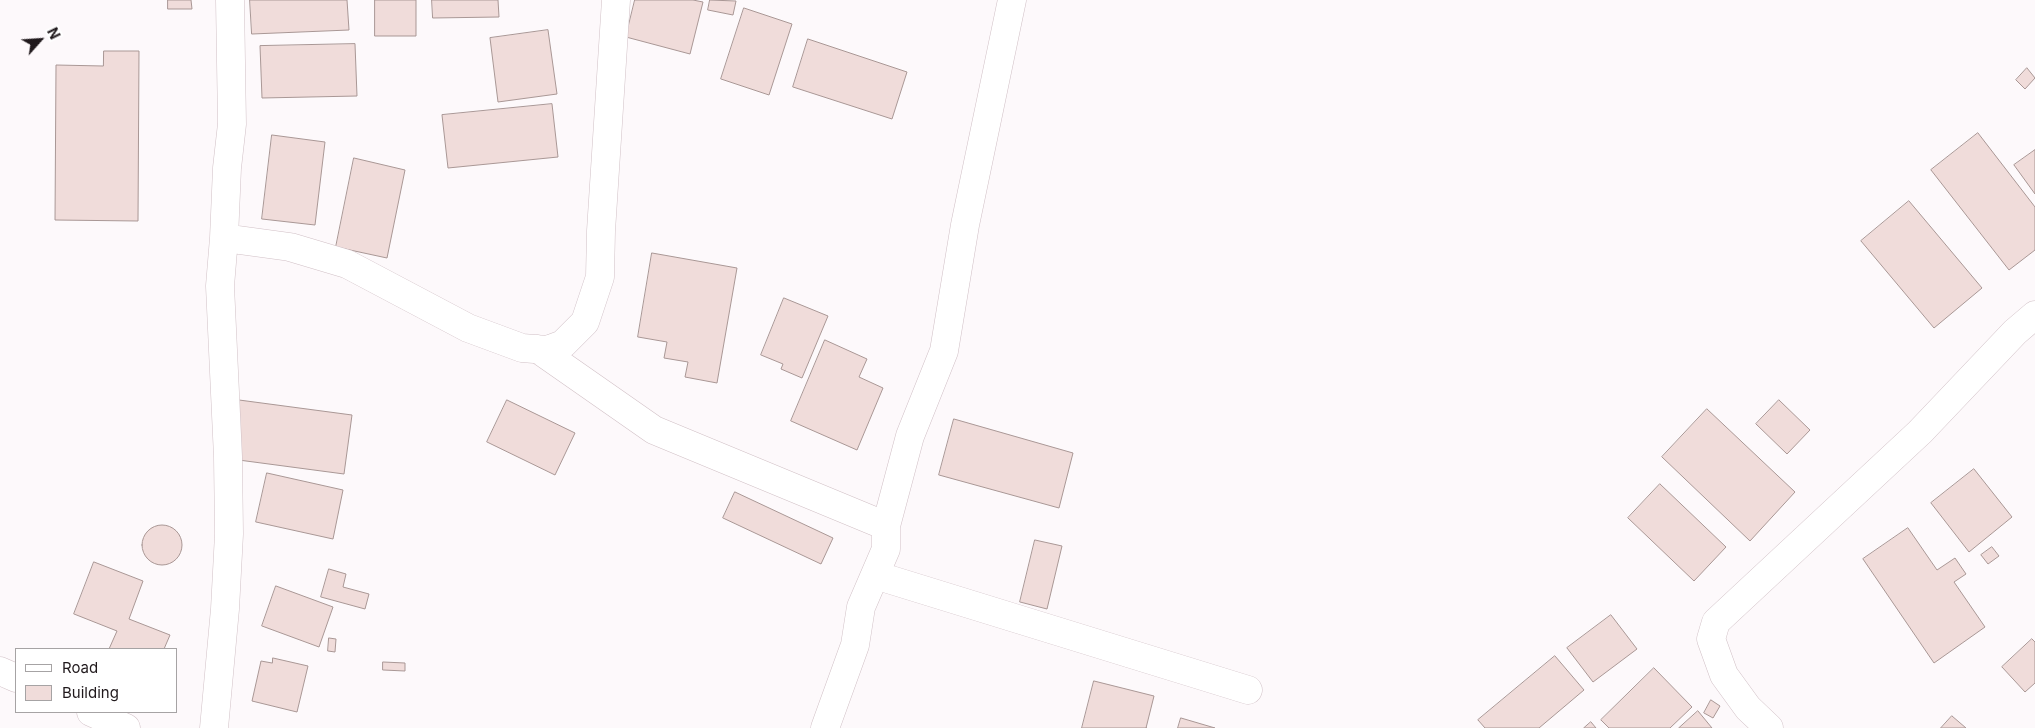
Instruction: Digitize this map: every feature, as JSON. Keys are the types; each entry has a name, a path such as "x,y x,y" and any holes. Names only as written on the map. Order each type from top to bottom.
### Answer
{"main road":[{"path":"214,728 225,609 229,534 228,457 220,286 227,168 232,124 230,0"},
{"path":"224,238 290,248 347,264 468,328 522,348 547,350 563,344 585,322 600,278 601,231 616,0"},
{"path":"825,728 855,645 861,607 886,549 886,526 910,436 944,351 965,225 1012,0"},
{"path":"1769,728 1748,708 1724,676 1710,638 1716,622 1920,432 2015,332 2035,315"},
{"path":"538,349 654,430 886,526"},
{"path":"875,575 1248,690"},
{"path":"0,671 15,678"},
{"path":"93,713 126,728"}],"building":[{"path":"168,0 191,0 192,9 168,9"},
{"path":"250,0 347,0 349,30 252,34"},
{"path":"375,0 416,0 416,36 375,36"},
{"path":"432,0 498,0 499,17 433,18"},
{"path":"635,0 693,0 703,2 690,54 626,37"},
{"path":"710,0 736,1 733,15 708,10"},
{"path":"744,8 792,24 769,95 721,79"},
{"path":"548,30 557,94 498,102 490,38"},
{"path":"808,39 907,72 892,119 793,87"},
{"path":"355,44 357,96 262,98 260,46"},
{"path":"104,51 139,51 138,221 55,220 56,65 103,66"},
{"path":"2027,68 2035,78 2025,89 2016,80"},
{"path":"552,104 558,157 448,168 442,115"},
{"path":"1978,133 2035,207 2035,250 2009,270 1931,170"},
{"path":"272,135 325,142 315,225 262,219"},
{"path":"2035,150 2035,194 2014,165"},
{"path":"354,158 405,170 387,258 336,247"},
{"path":"1909,201 1982,288 1934,328 1861,241"},
{"path":"652,253 737,268 717,383 685,377 688,362 664,358 667,342 638,337"},
{"path":"784,298 828,316 802,378 781,369 783,364 761,355"},
{"path":"825,340 867,359 859,377 883,388 857,450 791,421"},
{"path":"239,400 352,415 344,474 231,459"},
{"path":"507,400 575,433 555,475 487,442"},
{"path":"1779,400 1810,430 1787,454 1756,424"},
{"path":"1707,409 1795,492 1750,541 1662,457"},
{"path":"954,419 1073,453 1059,508 939,475"},
{"path":"1974,469 2012,517 1969,552 1931,503"},
{"path":"267,473 343,490 333,539 256,522"},
{"path":"1660,484 1726,547 1694,581 1628,518"},
{"path":"735,492 833,538 821,564 723,518"},
{"path":"158,525 166,525 173,528 179,534 182,545 179,556 173,562 166,565 158,565 151,562 145,556 142,549 142,541 145,534 151,528"},
{"path":"1908,528 1937,570 1955,558 1966,574 1954,582 1985,627 1934,663 1863,559"},
{"path":"1035,540 1062,546 1047,609 1020,602"},
{"path":"1992,547 1999,556 1988,564 1981,555"},
{"path":"94,562 143,581 129,619 170,635 164,648 109,648 117,631 74,614"},
{"path":"329,569 346,574 343,587 369,594 365,609 321,597"},
{"path":"276,586 333,607 319,647 262,626"},
{"path":"1611,615 1637,649 1593,682 1567,648"},
{"path":"329,638 336,639 335,652 328,651"},
{"path":"2032,639 2035,642 2035,683 2025,692 2002,667"},
{"path":"1555,656 1584,690 1539,728 1485,728 1478,720"},
{"path":"273,658 308,666 297,712 252,701 261,661 272,663"},
{"path":"383,662 405,663 405,671 383,670"},
{"path":"1654,668 1692,707 1670,728 1609,728 1601,720"},
{"path":"1094,681 1154,696 1146,728 1082,728"},
{"path":"1711,700 1720,706 1713,718 1704,713"},
{"path":"1698,711 1712,728 1679,728"},
{"path":"1952,716 1966,728 1941,728"},
{"path":"1181,718 1215,728 1178,728"},
{"path":"1591,722 1596,728 1584,728"}]}
